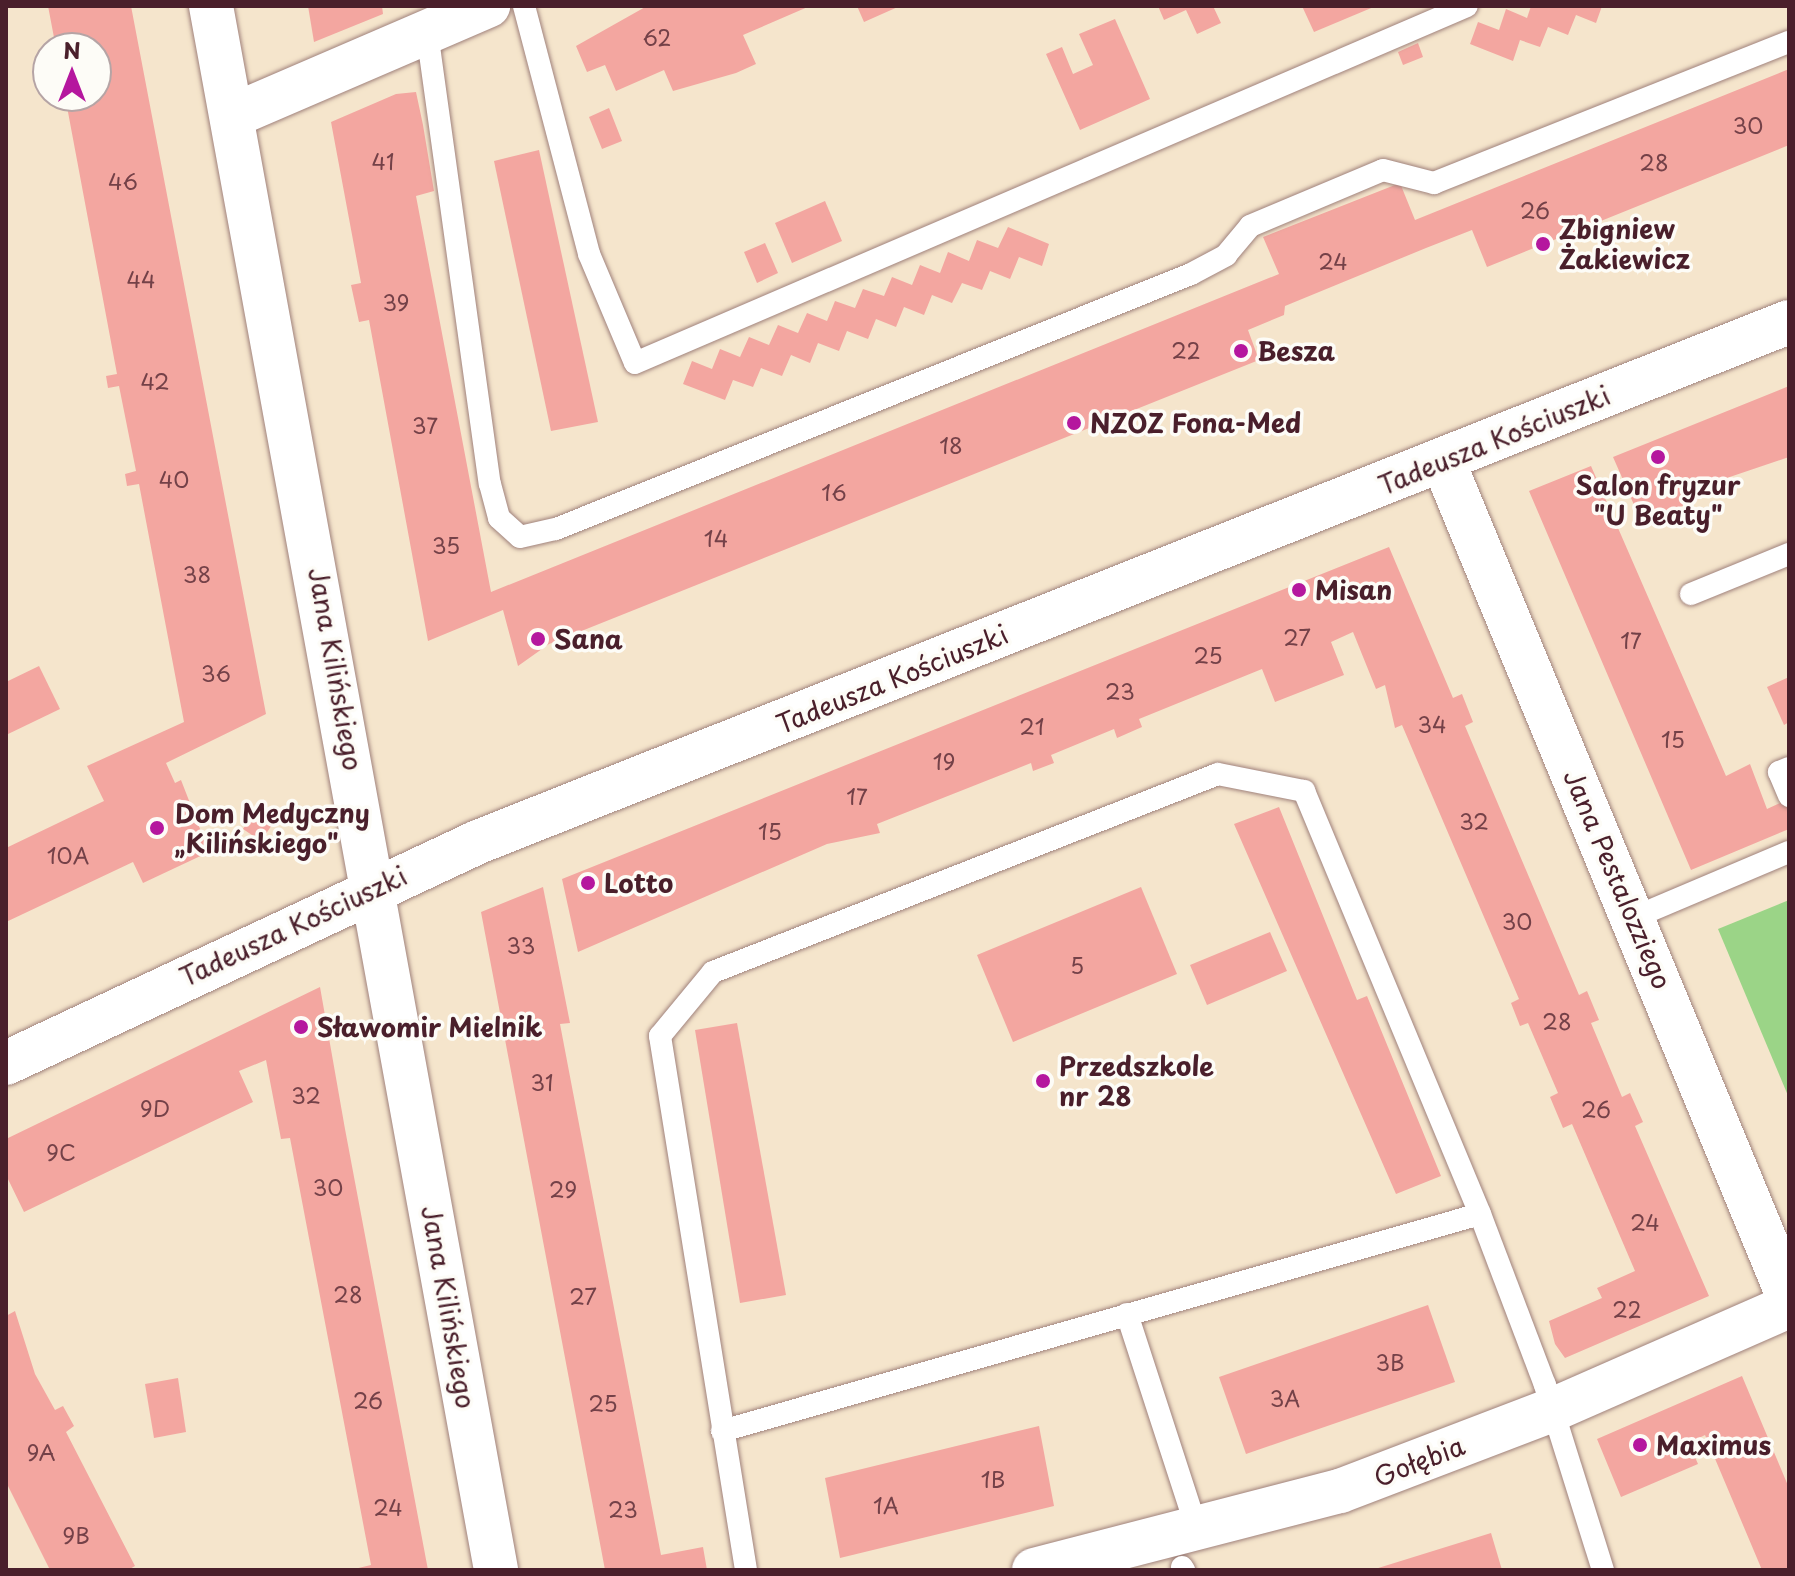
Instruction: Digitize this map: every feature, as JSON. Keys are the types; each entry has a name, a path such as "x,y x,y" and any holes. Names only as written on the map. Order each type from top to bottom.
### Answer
{"street":[{"name":"Jana Kilińskiego","path":"211,6 375,887 496,1570"},
{"path":"232,116 488,6"},
{"name":"Tadeusza Kościuszki","path":"6,1063 375,887 1789,322"},
{"name":"Jana Pestalozziego","path":"1443,461 1635,917 1789,1298"},
{"name":"Gołębia","path":"1034,1570 1340,1491 1552,1410 1789,1306"}],"lane":[{"path":"524,6 589,254 635,363 1467,6"},
{"path":"427,32 492,493 499,518 520,537 556,529 1191,274 1226,255 1250,226 1383,170 1434,183 1789,42"},
{"path":"1691,594 1789,554"},
{"path":"1789,768 1779,772 1789,796"},
{"path":"746,1570 660,1036 682,1003 713,972 1218,774 1304,791 1480,1214 1552,1410 1603,1570"},
{"path":"1635,917 1789,852"},
{"path":"722,1431 1480,1214"},
{"path":"1127,1314 1191,1511"}],"green space":[{"path":"1789,900 1789,1098 1718,929"}],"building":[{"path":"48,6 131,6 266,714 166,763 175,783 181,780 209,852 143,883 133,862 6,922 6,848 104,801 87,766 184,722 139,484 127,486 125,474 136,471 119,386 108,388 106,376 117,374 68,112 112,112 112,32 53,32"},
{"path":"308,6 382,6 383,14 314,42"},
{"path":"647,6 810,6 743,35 756,64 736,73 673,91 664,70 616,91 605,65 587,72 576,46"},
{"path":"857,6 900,6 864,22"},
{"path":"1158,6 1213,6 1221,23 1197,34 1186,10 1164,20"},
{"path":"1302,6 1376,6 1314,32"},
{"path":"1531,6 1602,6 1596,23 1576,15 1568,35 1548,27 1540,47 1520,40 1513,61 1470,44 1478,22 1499,30 1506,9 1527,18"},
{"path":"1115,19 1150,99 1080,130 1046,54 1062,47 1073,74 1093,65 1079,34"},
{"path":"1418,43 1423,57 1403,65 1398,52"},
{"path":"1789,69 1789,145 1487,267 1472,230 1426,248 1285,306 1284,315 1248,330 1259,360 549,644 518,666 503,610 428,641 369,320 359,322 351,285 361,283 331,122 396,94 416,92 423,125 434,191 416,196 491,592 1279,274 1263,237 1400,183 1415,220"},
{"path":"609,108 622,141 602,149 589,117"},
{"path":"539,150 598,422 551,431 494,161"},
{"path":"825,201 842,241 792,263 775,223"},
{"path":"1008,227 1049,244 1042,266 1019,257 1010,279 990,271 982,290 962,283 952,303 932,295 924,315 904,307 896,327 876,319 868,339 847,331 839,351 818,343 810,363 791,355 782,376 761,368 753,387 733,380 725,400 683,384 692,361 712,369 720,349 740,357 749,337 769,345 778,325 798,333 807,313 827,321 835,301 855,308 863,289 884,296 892,277 912,285 920,265 940,273 948,252 969,261 977,240 998,248"},
{"path":"765,243 778,273 757,283 744,252"},
{"path":"1789,386 1789,457 1712,483 1715,492 1642,523 1613,457"},
{"path":"1591,466 1726,776 1750,764 1767,809 1789,799 1789,829 1691,870 1529,491"},
{"path":"1389,547 1453,698 1462,694 1473,722 1465,726 1579,995 1587,991 1599,1020 1591,1023 1622,1097 1630,1093 1643,1122 1635,1126 1709,1296 1565,1358 1555,1344 1549,1321 1602,1298 1597,1288 1635,1271 1572,1124 1563,1128 1550,1097 1558,1093 1528,1023 1520,1026 1511,1003 1519,999 1402,725 1395,728 1385,685 1376,689 1353,632 1331,642 1344,675 1275,702 1262,669 1139,719 1142,727 1117,738 1114,729 1051,755 1054,763 1033,771 1031,763 877,824 880,833 827,844 578,952 562,879"},
{"path":"39,666 60,709 6,735 6,682"},
{"path":"1789,677 1789,722 1784,725 1767,687"},
{"path":"1279,807 1357,1000 1367,996 1441,1176 1396,1194 1234,824"},
{"path":"256,809 274,822 261,841 243,829"},
{"path":"543,887 570,1023 560,1024 661,1555 703,1547 707,1570 605,1570 481,912"},
{"path":"1141,887 1177,974 1013,1042 977,955"},
{"path":"1270,932 1287,971 1207,1005 1190,965"},
{"path":"320,987 428,1570 350,1570 371,1565 290,1138 281,1139 266,1060 239,1071 253,1102 24,1212 6,1175 6,1139"},
{"path":"737,1023 786,1295 740,1303 695,1030"},
{"path":"1428,1305 1455,1382 1246,1454 1219,1377"},
{"path":"15,1311 35,1374 55,1410 63,1406 74,1426 66,1432 135,1566 128,1570 50,1570 6,1482 6,1316"},
{"path":"1742,1376 1789,1488 1789,1570 1762,1570 1705,1435 1689,1443 1698,1464 1621,1497 1597,1439"},
{"path":"178,1378 186,1432 154,1438 145,1384"},
{"path":"1039,1426 1054,1506 840,1558 825,1478"},
{"path":"1491,1533 1502,1570 1375,1570 1375,1569"}],"place":[{"name":"Zbigniew Żakiewicz","path":"1543,244"},
{"name":"Besza","path":"1241,351"},
{"name":"NZOZ Fona-Med","path":"1074,423"},
{"name":"Salon fryzur \"U Beaty\"","path":"1658,457"},
{"name":"Misan","path":"1299,590"},
{"name":"Sana","path":"538,639"},
{"name":"Dom Medyczny „Kilińskiego\"","path":"157,828"},
{"name":"Lotto","path":"588,883"},
{"name":"Sławomir Mielnik","path":"301,1027"},
{"name":"Przedszkole nr 28","path":"1043,1081"},
{"name":"Maximus","path":"1640,1445"}]}
